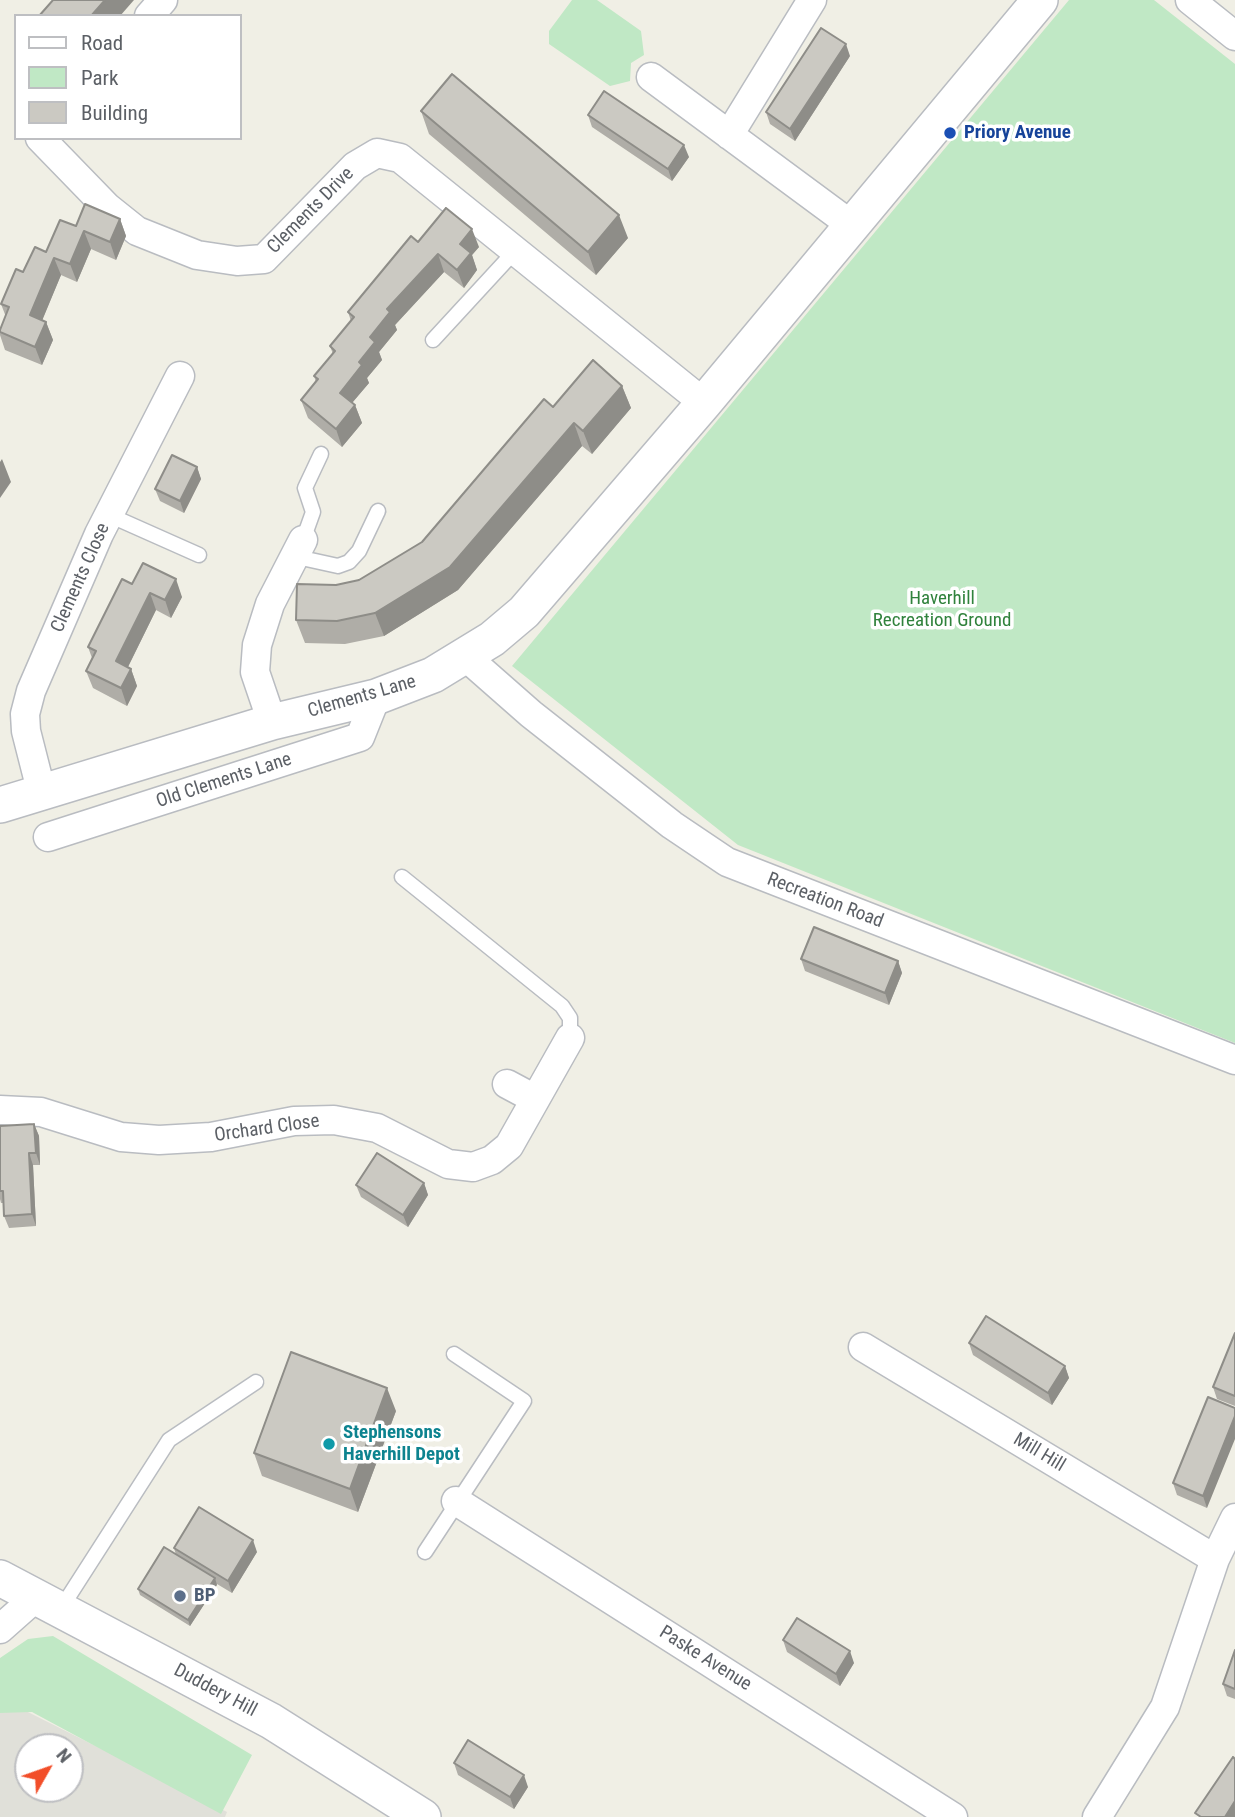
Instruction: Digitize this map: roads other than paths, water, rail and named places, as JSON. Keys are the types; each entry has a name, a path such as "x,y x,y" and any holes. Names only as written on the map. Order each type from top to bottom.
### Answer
{"street":[{"path":"151,14 163,0"},
{"path":"729,135 812,0"},
{"name":"Clements Lane","path":"0,806 41,790 272,722 376,697 433,675 465,656 524,612 854,227 1040,0"},
{"path":"1190,0 1235,36"},
{"path":"651,77 854,227"},
{"name":"Clements Drive","path":"42,140 107,207 136,231 197,255 237,261 264,259 355,166 377,153 400,159 704,403"},
{"name":"Clements Close","path":"41,790 26,731 25,713 31,691 109,515 180,376"},
{"path":"272,722 256,672 257,645 270,604 300,548"},
{"name":"Recreation Road","path":"465,656 563,740 672,825 727,862 1235,1060"},
{"name":"Old Clements Lane","path":"48,837 360,737 376,697"},
{"name":"Orchard Close","path":"0,1110 41,1112 121,1137 159,1140 211,1137 294,1121 334,1120 376,1128 448,1164 473,1167 492,1160 509,1146 570,1038"},
{"path":"507,1084 536,1099"},
{"name":"Mill Hill","path":"863,1347 1215,1559"},
{"name":"Paske Avenue","path":"456,1501 953,1817"},
{"path":"1097,1817 1165,1707 1215,1559 1235,1518"},
{"name":"Duddery Hill","path":"0,1578 271,1721 423,1817"},
{"path":"0,1629 47,1604"}],"lane":[{"path":"433,340 515,251"},
{"path":"320,454 305,488 313,512 300,548 338,566 349,562 359,551 378,511"},
{"path":"109,515 199,555"},
{"path":"402,877 562,1006 570,1018 570,1038"},
{"path":"425,1552 524,1401 454,1353"},
{"path":"47,1604 169,1440 256,1382"}],"place":[{"name":"Priory Avenue","path":"950,133"},
{"name":"Stephensons Haverhill Depot","path":"329,1444"},
{"name":"BP","path":"180,1596"}],"park label":[{"name":"Haverhill Recreation Ground","path":"942,610"}]}
